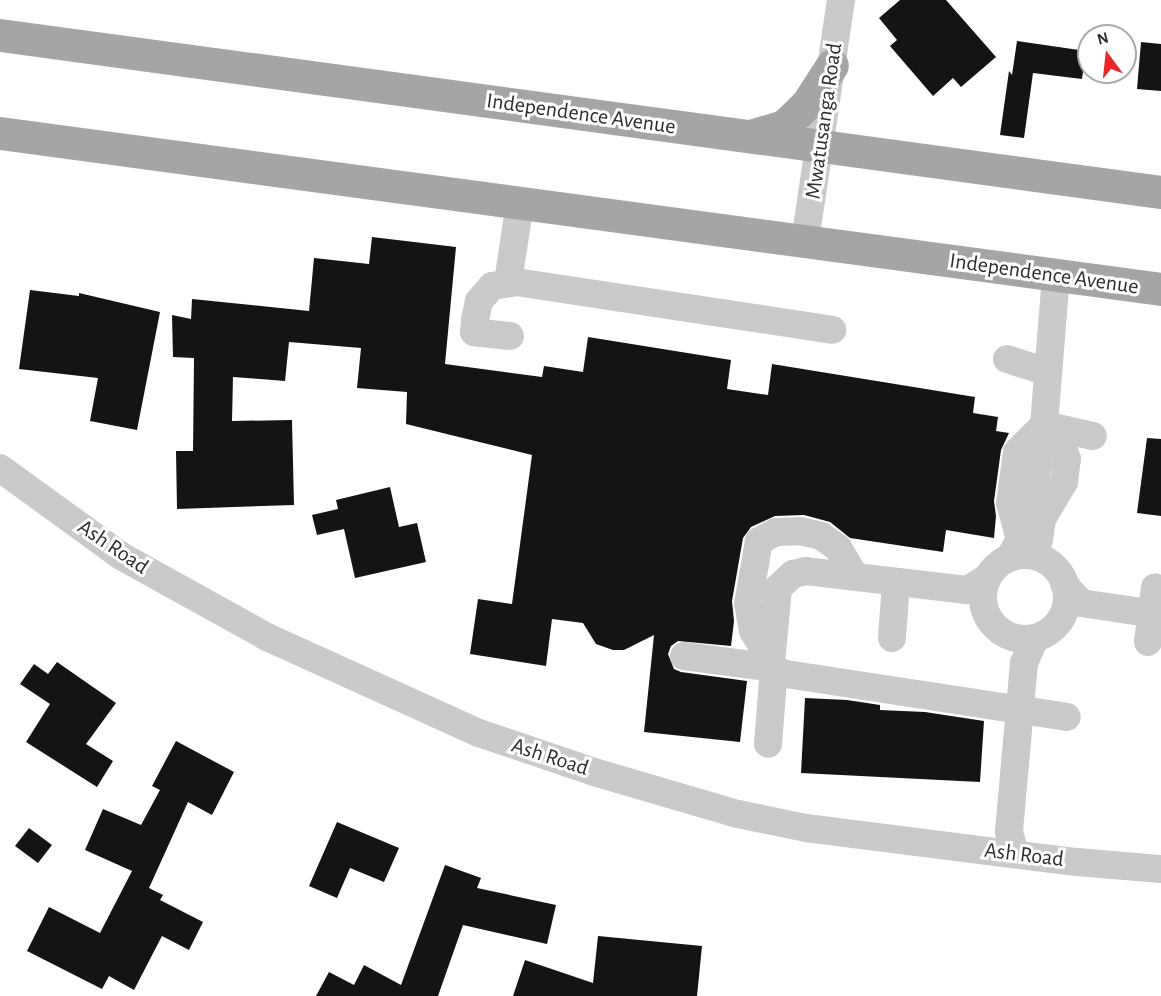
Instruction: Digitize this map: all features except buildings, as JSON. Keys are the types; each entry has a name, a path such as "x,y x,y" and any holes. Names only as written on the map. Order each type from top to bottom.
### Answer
{"main road":[{"name":"Independence Avenue","path":"0,35 1161,192"},
{"path":"748,136 784,126 807,104 832,65"},
{"name":"Independence Avenue","path":"0,133 1161,289"}],"street":[{"name":"Mwatusanga Road","path":"805,241 841,0"},
{"path":"507,282 520,203"},
{"path":"1015,549 1010,503 1017,452 1044,425 1056,275"},
{"path":"510,336 474,332 479,301 492,286 507,282 832,330"},
{"path":"1008,359 1048,372"},
{"path":"1044,425 1093,436 1065,454"},
{"path":"1041,558 1039,534 1042,519 1064,482 1067,459 1061,441 1044,425"},
{"name":"Ash Road","path":"0,468 121,556 267,637 479,733 594,772 738,814 807,828 1015,854 1161,869"},
{"path":"855,576 838,548 821,536 800,531 776,532 759,541 748,604 753,631 772,664 786,674 1066,717"},
{"path":"1015,549 1041,558 1058,572 1069,601"},
{"path":"1015,549 993,568 988,577 983,599 985,610 998,630 1022,637 1048,633 1069,601"},
{"path":"768,744 778,588 783,581 793,574 807,571 967,590 988,577"},
{"path":"891,638 897,582"},
{"path":"1069,601 1156,605 1148,642"},
{"path":"1015,854 1009,831 1014,709 1013,663 1022,637"},
{"path":"684,656 772,664"},
{"path":"985,850 994,833 1014,709"}]}
